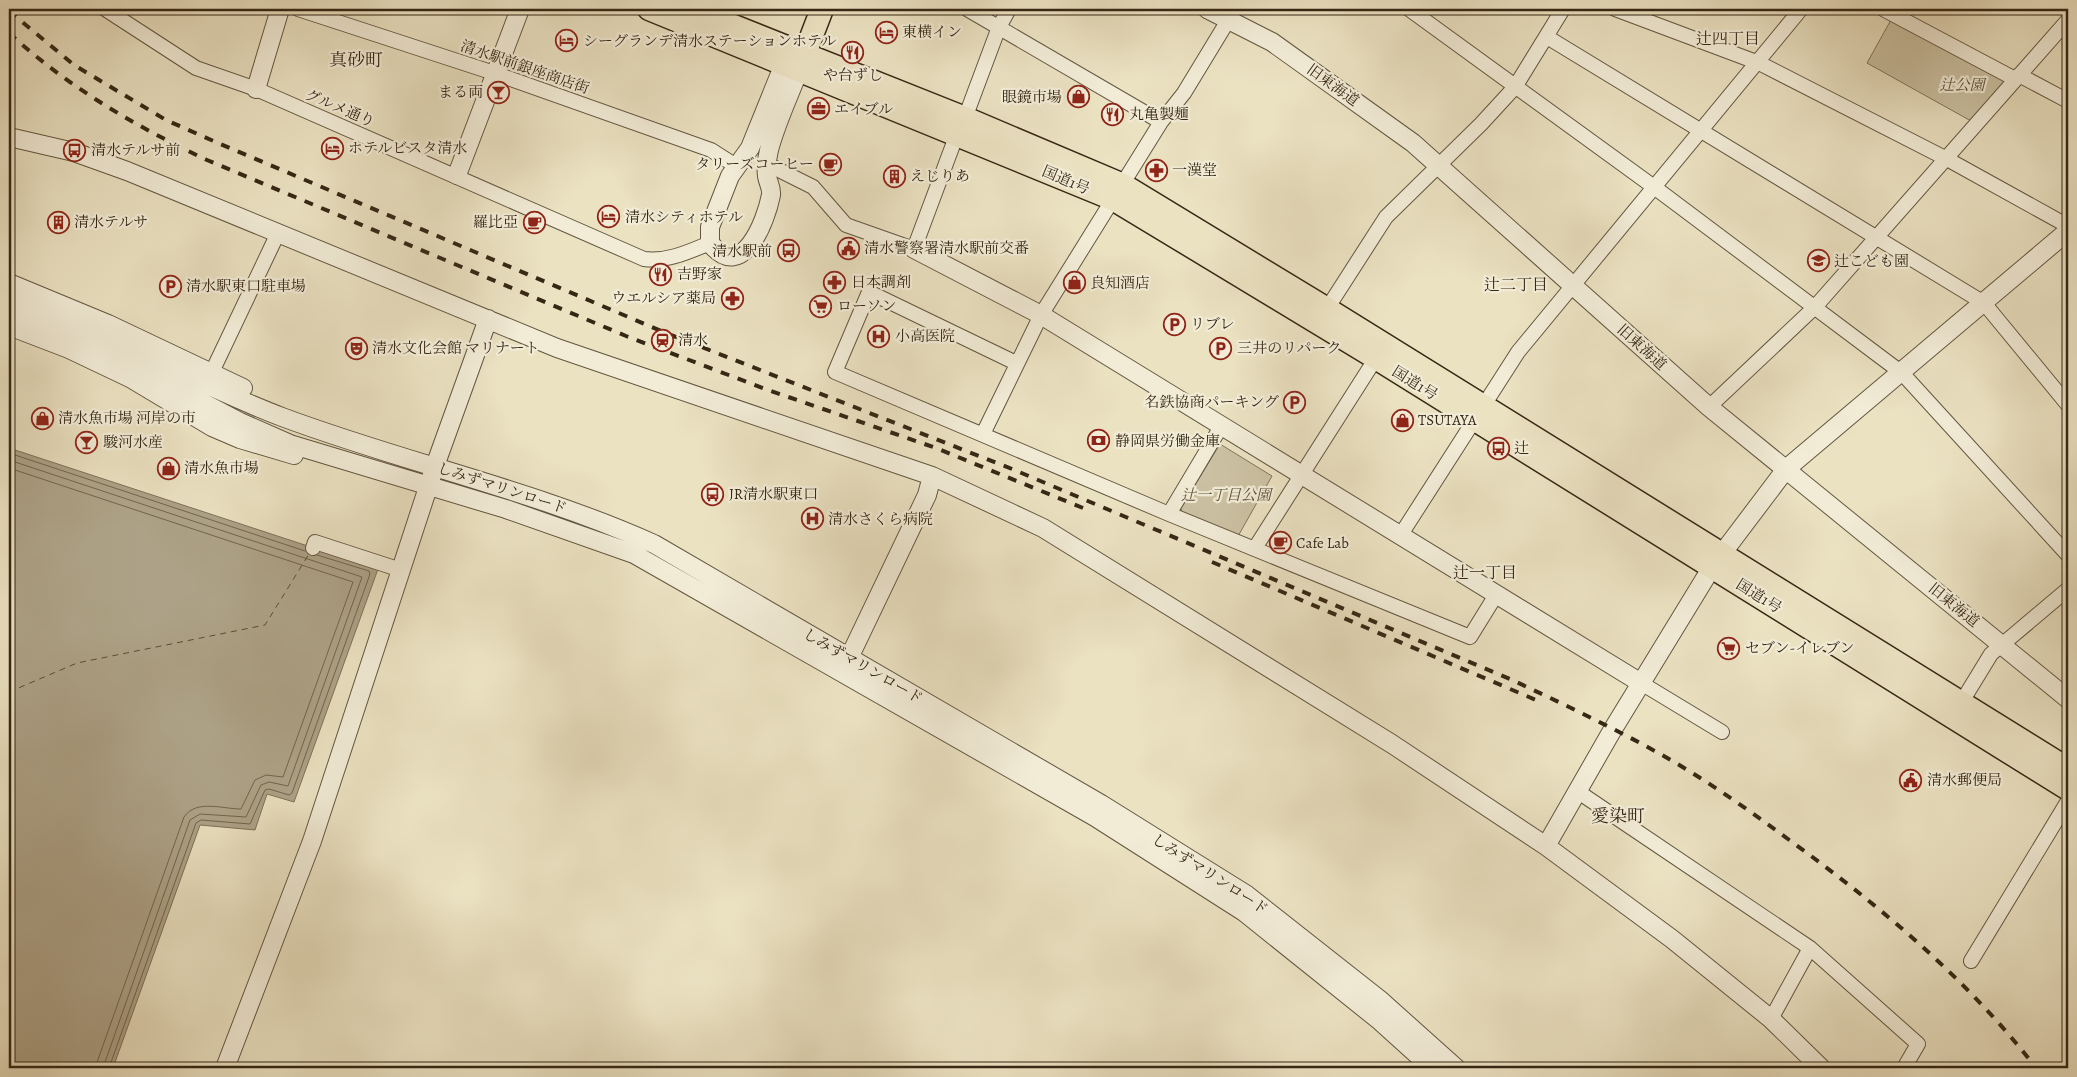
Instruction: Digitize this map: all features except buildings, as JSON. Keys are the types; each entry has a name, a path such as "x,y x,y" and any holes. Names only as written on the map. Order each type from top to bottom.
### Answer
{"highway":[{"path":"649,9 795,60"},
{"path":"691,9 795,60"},
{"path":"795,60 808,9"},
{"path":"795,60 822,9"},
{"name":"国道1号","path":"795,60 961,126 1118,192 1479,412 1957,709 2068,769"},
{"name":"国道1号","path":"1323,317 1376,358 1479,412"},
{"name":"国道1号","path":"1957,709 2068,789"}],"street":[{"name":"グルメ通り","path":"105,9 196,68 256,89 644,259 673,258 710,243"},
{"path":"256,89 280,9"},
{"name":"清水駅前銀座商店街","path":"298,9 494,73 711,150 736,166"},
{"path":"457,176 494,73 520,9"},
{"path":"967,9 1161,122"},
{"path":"914,249 999,28 1009,9"},
{"name":"旧東海道","path":"1207,9 1232,14 1292,55 1439,165 1709,407 2068,699"},
{"path":"1409,9 1654,187 1902,373 2068,555"},
{"path":"1323,317 1386,217 1481,124 1515,87 1563,9"},
{"path":"1615,9 1758,63 1947,159 2068,226"},
{"path":"1400,536 1518,352 1801,9"},
{"path":"1882,9 2068,102"},
{"path":"983,434 1041,315 1161,122 1184,93 1232,14"},
{"path":"1709,407 1815,307 2068,20"},
{"path":"1547,37 1984,303 2068,405"},
{"path":"795,60 767,164 767,178 771,193 749,247 732,258 720,253 710,243 710,227 736,166 750,148 795,60"},
{"path":"9,137 74,152 128,171 557,348 932,476 1043,528 1392,744 1546,846 1672,939 1772,1019 1821,1068"},
{"path":"767,164 813,188 846,226 914,249 1041,315 1722,732"},
{"path":"1546,846 1641,682 1718,560 1786,469 2068,231"},
{"path":"209,378 278,233"},
{"path":"9,283 108,324 209,378"},
{"path":"1016,363 869,292 835,372 1170,514 1470,637 1496,595"},
{"path":"9,298 86,327 209,378"},
{"name":"しみずマリンロード","path":"9,312 87,342 125,360 240,422 290,444 430,485 550,524 634,554 1095,816 1244,912 1380,1021 1432,1068"},
{"path":"226,1068 312,841 435,466 488,319"},
{"path":"9,326 69,349 130,378 212,427 240,439 310,459 364,466"},
{"path":"1255,548 1300,474 1376,358"},
{"name":"しみずマリンロード","path":"209,378 281,417 602,521 654,544 1101,804 1247,895 1379,999 1456,1068"},
{"path":"1170,514 1222,425"},
{"path":"849,658 927,495 932,476"},
{"path":"313,548 315,542 401,570"},
{"path":"1957,709 1991,654 2068,589"},
{"path":"1577,791 1810,948 1918,1044 1904,1068"},
{"path":"1971,961 2068,801"},
{"path":"1772,1019 1810,948"}],"green space":[{"name":"辻公園","path":"1892,18 2007,80 1971,121 1867,63"},
{"name":"辻一丁目公園","path":"1220,444 1272,476 1237,538 1182,515 1181,508"}],"water":[{"path":"9,448 378,569 294,802 267,794 255,830 200,825 113,1068 9,1068"}],"ferry route":[{"path":"9,692 77,663 265,625 309,554"}],"railway":[{"path":"9,11 74,65 166,120 666,333 1012,469 1510,679 1624,735 1677,764 1723,793 1816,860 1884,913 1980,1002 2036,1068"},
{"path":"9,33 31,53 103,104 207,160 626,336 768,390 936,448 1083,508"},
{"path":"1212,562 1543,703"}],"place":[{"name":"東横イン","path":"886,32"},
{"name":"シーグランデ清水ステーションホテル","path":"567,41"},
{"name":"や台ずし","path":"853,52"},
{"name":"まる両","path":"499,92"},
{"name":"眼鏡市場","path":"1078,97"},
{"name":"エイブル","path":"818,109"},
{"name":"丸亀製麺","path":"1113,114"},
{"name":"ホテルビスタ清水","path":"332,148"},
{"name":"清水テルサ前","path":"75,150"},
{"name":"タリーズコーヒー","path":"830,164"},
{"name":"一漢堂","path":"1156,170"},
{"name":"えじりあ","path":"894,176"},
{"name":"清水シティホテル","path":"609,217"},
{"name":"清水テルサ","path":"58,222"},
{"name":"羅比亞","path":"534,222"},
{"name":"清水警察署清水駅前交番","path":"848,248"},
{"name":"清水駅前","path":"788,251"},
{"name":"辻こども園","path":"1818,261"},
{"name":"吉野家","path":"661,274"},
{"name":"日本調剤","path":"835,282"},
{"name":"良知酒店","path":"1074,283"},
{"name":"清水駅東口駐車場","path":"170,286"},
{"name":"ウエルシア薬局","path":"732,298"},
{"name":"ローソン","path":"821,306"},
{"name":"リブレ","path":"1174,324"},
{"name":"小高医院","path":"879,336"},
{"name":"清水","path":"662,340"},
{"name":"清水文化会館 マリナート","path":"356,348"},
{"name":"三井のリパーク","path":"1221,348"},
{"name":"名鉄協商パーキング","path":"1295,402"},
{"name":"清水魚市場 河岸の市","path":"42,418"},
{"name":"TSUTAYA","path":"1402,420"},
{"name":"静岡県労働金庫","path":"1099,441"},
{"name":"駿河水産","path":"87,442"},
{"name":"辻","path":"1498,448"},
{"name":"清水魚市場","path":"168,468"},
{"name":"JR清水駅東口","path":"713,494"},
{"name":"清水さくら病院","path":"812,519"},
{"name":"Cafe Lab","path":"1280,543"},
{"name":"セブン-イレブン","path":"1729,648"},
{"name":"清水郵便局","path":"1911,780"}],"district":[{"name":"辻四丁目","path":"1728,39"},
{"name":"真砂町","path":"356,60"},
{"name":"辻二丁目","path":"1516,285"},
{"name":"辻一丁目","path":"1485,573"},
{"name":"愛染町","path":"1618,816"}]}
